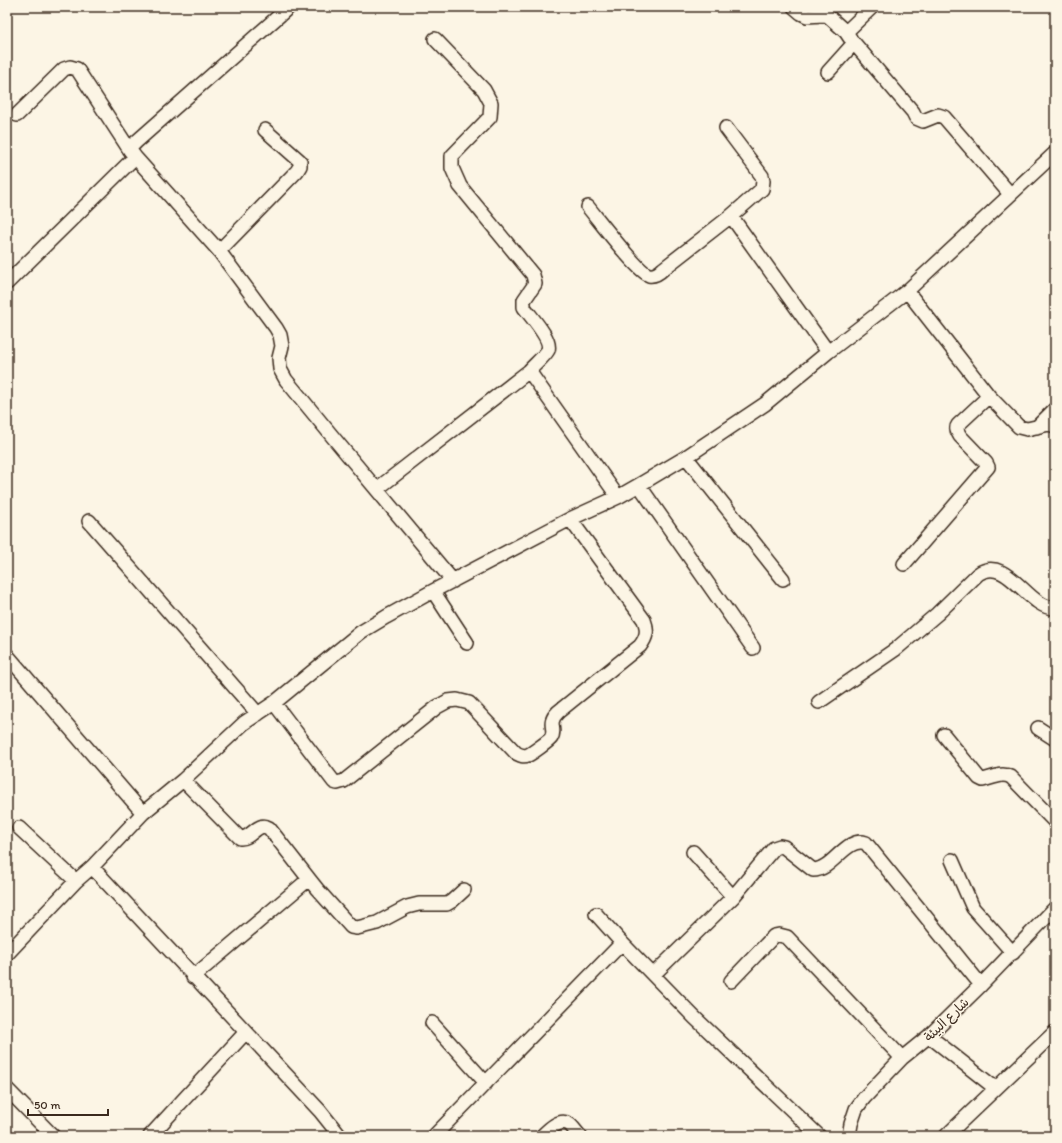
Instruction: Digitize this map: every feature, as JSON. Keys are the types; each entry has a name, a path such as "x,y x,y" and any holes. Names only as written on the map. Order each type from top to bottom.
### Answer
{"street":[{"path":"7,283 132,153 290,7"},
{"path":"794,7 807,16 828,16 846,32 913,112 916,118 923,121 938,115 944,117 1010,194"},
{"path":"846,32 872,7"},
{"path":"377,489 529,371 548,351 545,335 524,307 524,300 535,284 533,275 460,186 452,168 452,156 490,117 491,103 484,90 435,39"},
{"path":"828,72 854,43"},
{"path":"17,115 64,69 70,67 77,69 132,153 219,252 276,328 280,335 282,346 279,358 280,370 286,380 453,581"},
{"path":"588,207 624,251 641,269 648,275 655,275 731,216 762,189 762,176 726,128"},
{"path":"219,252 282,187 300,166 300,161 264,130"},
{"path":"7,954 143,813 182,780 244,723 274,703 361,632 433,591 570,519 618,497 686,457 765,404 828,352 907,291 1055,153"},
{"path":"731,216 828,352"},
{"path":"907,291 990,396 1019,427 1027,429 1049,424 1055,426"},
{"path":"529,371 618,497"},
{"path":"904,564 988,467 960,436 956,427 990,396"},
{"path":"1036,427 1055,410"},
{"path":"686,457 783,579"},
{"path":"639,485 753,648"},
{"path":"274,703 334,782 337,783 344,781 438,707 448,701 457,700 469,703 516,753 521,756 529,755 551,738 553,733 553,717 640,646 645,639 647,632 644,620 570,519"},
{"path":"89,521 258,714"},
{"path":"818,702 896,649 937,614 983,570 989,569 1000,572 1045,607 1055,608"},
{"path":"433,591 467,643"},
{"path":"7,655 143,813"},
{"path":"1038,728 1055,739"},
{"path":"944,735 979,778 983,780 1001,774 1006,774 1012,777 1055,822"},
{"path":"182,780 240,838 242,839 248,836 260,826 269,828 350,928 357,928 377,923 407,907 419,904 447,904 464,890"},
{"path":"19,828 76,881"},
{"path":"654,974 733,896 774,848 780,846 784,847 813,870 818,870 824,867 852,844 862,841 866,843 981,985"},
{"path":"693,852 733,896"},
{"path":"952,860 973,908 1013,953"},
{"path":"92,867 320,1111 340,1136"},
{"path":"194,977 310,879"},
{"name":"شارع البيئة","path":"849,1136 856,1109 864,1098 902,1058 929,1036 981,985 1055,908"},
{"path":"596,914 694,1017 819,1136"},
{"path":"731,981 774,936 779,935 787,937 902,1058"},
{"path":"434,1136 622,943"},
{"path":"432,1023 486,1083"},
{"path":"150,1136 246,1032"},
{"path":"946,1136 1055,1032"},
{"path":"929,1036 995,1088"},
{"path":"7,1089 53,1136"},
{"path":"542,1136 553,1126 564,1123 569,1124 580,1136"}]}
